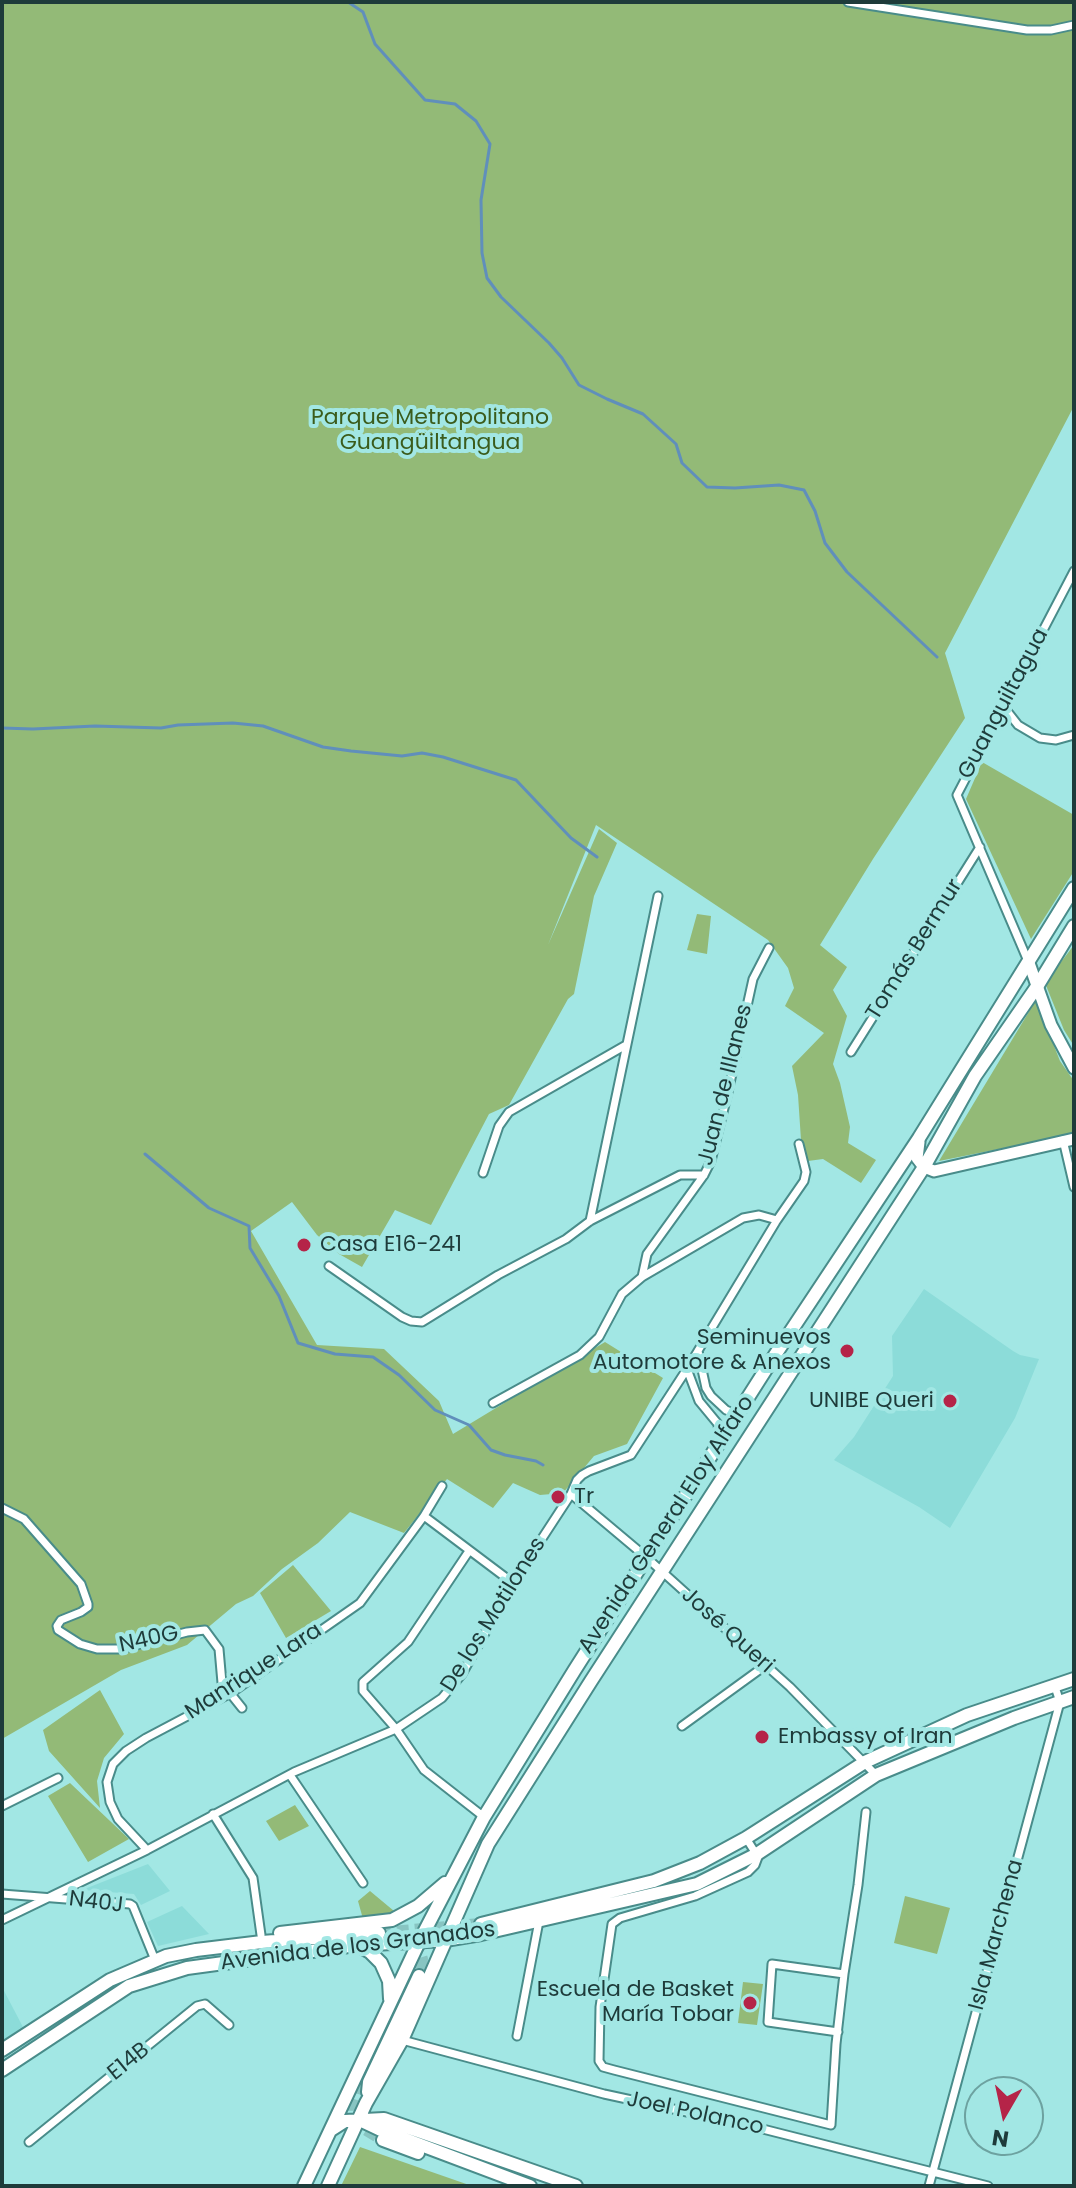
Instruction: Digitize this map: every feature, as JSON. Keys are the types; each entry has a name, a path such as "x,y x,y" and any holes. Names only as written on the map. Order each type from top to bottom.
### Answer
{"main road":[{"name":"Avenida General Eloy Alfaro","path":"304,2186 411,1958 484,1817 646,1557 919,1138 1074,888"},
{"name":"Avenida General Eloy Alfaro","path":"328,2186 366,2103 402,2040 488,1844 924,1167 975,1076 1038,985 1074,926"},
{"path":"1029,963 1051,1025 1074,1068"},
{"path":"919,1138 917,1158 924,1167 934,1171 1069,1140"},
{"path":"574,1671 587,1669 591,1681"},
{"path":"467,1890 464,1913 479,1926 597,1888 621,1889 654,1881 700,1863 746,1838 865,1762 967,1715 1074,1679"},
{"name":"Avenida de los Granados","path":"2,2070 129,1986 187,1968 356,1945 445,1940 479,1926 539,1921 697,1884 757,1854 876,1775 915,1757 1074,1697"},
{"path":"160,1958 181,1945 392,1920 410,1911 443,1886 457,1867"},
{"name":"Avenida de los Granados","path":"2,2050 110,1980 160,1958 262,1942 379,1933"},
{"path":"356,1945 370,1952 381,1963 389,1981 390,2004"},
{"path":"360,2082 407,1982 411,1958"},
{"path":"366,2103 369,2082 419,1976"},
{"path":"359,2119 530,2186"},
{"path":"327,2136 338,2123 384,2119 576,2186"},
{"path":"383,2140 500,2181 515,2181"}],"street":[{"path":"848,2 1027,30 1051,30 1074,25"},
{"name":"Guanguiltagua","path":"980,847 957,795 1074,571"},
{"path":"1003,706 1018,725 1040,738 1056,740 1074,735"},
{"path":"980,847 1029,963"},
{"name":"Tomás Bermur","path":"851,1052 980,847"},
{"path":"590,1221 658,896"},
{"name":"Juan de Illanes","path":"493,1403 580,1355 599,1337 622,1294 642,1277 647,1254 704,1175 711,1161 753,979 769,948"},
{"path":"483,1173 499,1126 509,1112 626,1045"},
{"path":"1069,1140 1074,1187"},
{"name":"De los Motilones","path":"2,1920 147,1850 290,1775 396,1729 442,1698 462,1674 513,1583 582,1475 631,1455 687,1369 804,1181 806,1172 799,1144"},
{"path":"329,1266 402,1317 422,1322 498,1275 566,1239 590,1221 680,1175 704,1175"},
{"path":"642,1277 743,1218 759,1215 777,1220"},
{"path":"698,1351 706,1388 711,1396 726,1410 738,1415"},
{"path":"687,1369 699,1401 718,1424 720,1444"},
{"name":"Manrique Lara","path":"147,1850 118,1819 110,1802 107,1782 113,1764 146,1738 231,1693 360,1603 424,1516 442,1486"},
{"name":"José Queri","path":"571,1494 766,1665 876,1775"},
{"name":"N40G","path":"2,1508 24,1519 81,1584 88,1607 61,1620 58,1630 80,1644 97,1649 121,1649 205,1630 219,1649 222,1683 231,1693"},
{"path":"424,1516 513,1583"},
{"path":"469,1551 408,1642 363,1682 363,1691 396,1729 424,1770 484,1817"},
{"path":"682,1726 766,1665"},
{"path":"1054,1684 1060,1702"},
{"path":"231,1693 242,1708"},
{"name":"Isla Marchena","path":"929,2186 1060,1702"},
{"path":"290,1775 363,1883"},
{"path":"2,1806 58,1778"},
{"path":"746,1838 757,1854 751,1870 721,1886 620,1918 612,1924 600,2007 599,2061 603,2067 831,2125 844,1974 866,1812"},
{"path":"213,1814 253,1878 261,1935"},
{"name":"N40J","path":"2,1894 130,1904 160,1958"},
{"path":"517,2036 539,1921"},
{"path":"838,2032 768,2022 772,1964 844,1974"},
{"name":"E14B","path":"29,2142 197,2006 205,2004 229,2025"},
{"name":"Joel Polanco","path":"402,2040 604,2094 747,2125 988,2186"}],"shaded area":[{"name":"UNIBE Queri","path":"924,1289 1013,1351 1039,1359 1015,1418 950,1528 919,1507 834,1460 854,1437 893,1376 892,1336"},
{"path":"148,1864 170,1891 141,1905 134,1894 82,1890"},
{"path":"182,1906 209,1934 158,1946 147,1922"},
{"path":"2,1987 24,2029 2,2041"}],"green space":[{"name":"Parque Metropolitano Guangüiltangua","path":"2,2 1074,2 1074,406 945,653 965,718 820,945 847,967 833,990 847,1016 833,1064 850,1127 848,1143 876,1160 861,1183 823,1159 808,1161 801,1140 798,1095 792,1066 824,1033 785,1006 794,988 788,968 768,940 596,825 548,945 599,829 617,843 594,896 574,994 568,999 509,1105 489,1114 431,1225 395,1210 362,1267 339,1254 317,1235 292,1202 251,1231 317,1345 384,1349 439,1401 453,1434 605,1342 663,1378 627,1444 594,1456 563,1493 540,1495 513,1483 493,1508 447,1479 404,1533 350,1512 318,1543 187,1645 121,1670 2,1739"},
{"path":"982,762 1074,815 1074,871 1031,939 966,799"},
{"path":"697,914 711,916 707,954 687,950"},
{"path":"1074,945 1074,1046 1045,983"},
{"path":"1036,1000 1060,1061 1074,1081 1074,1134 939,1161"},
{"path":"293,1565 331,1611 286,1638 260,1593"},
{"path":"100,1690 124,1734 104,1758 97,1781 100,1808 49,1751 43,1730"},
{"path":"70,1783 129,1839 88,1862 48,1796"},
{"path":"295,1805 309,1826 279,1841 266,1821"},
{"path":"370,1891 394,1911 363,1919 358,1901"},
{"path":"905,1896 950,1908 937,1954 894,1943"},
{"name":"Escuela de Basket María Tobar","path":"743,1982 763,1984 757,2025 738,2023"},
{"path":"360,2147 472,2186 341,2186"}],"waterway":[{"path":"348,2 363,12 375,44 425,100 455,104 476,121 490,144 481,200 482,253 487,278 501,297 562,358 579,385 643,414 676,444 682,463 707,487 779,485 804,490 815,511 825,543 847,572 937,657"},
{"path":"2,728 161,728 233,723 263,726 323,747 402,756 422,753 443,757 516,780 571,838 597,857"},
{"path":"145,1154 209,1208 249,1226 250,1248 279,1296 298,1343 335,1354 373,1357 399,1375 435,1410 469,1425 491,1450 543,1465"}],"tunnel":[{"path":"379,1933 481,1924"},
{"path":"413,1942 422,1959 419,1976"},
{"path":"360,2082 353,2113 363,2128 383,2140"}],"place":[{"name":"Casa E16-241","path":"304,1245"},
{"name":"Seminuevos Automotore & Anexos","path":"847,1351"},
{"name":"UNIBE Queri","path":"950,1401"},
{"name":"Tr","path":"558,1497"},
{"name":"Embassy of Iran","path":"762,1737"},
{"name":"Escuela de Basket María Tobar","path":"750,2003"}]}
